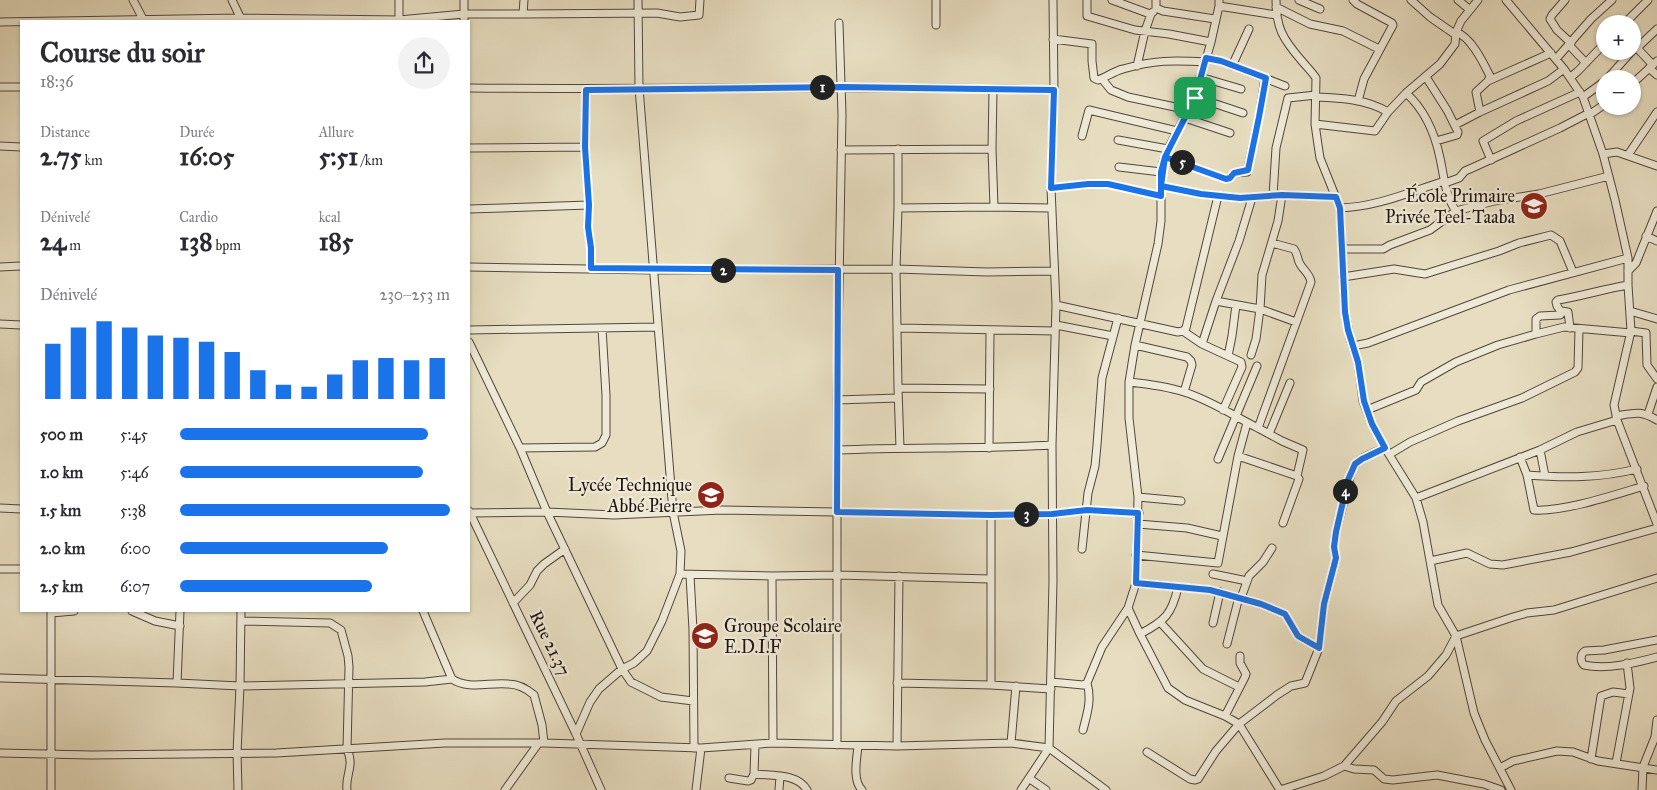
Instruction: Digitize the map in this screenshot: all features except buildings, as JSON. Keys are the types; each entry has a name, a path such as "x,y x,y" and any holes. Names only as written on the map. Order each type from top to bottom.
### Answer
{"street":[{"path":"132,0 143,20 399,20 523,14 638,13 657,13 680,17 699,15 700,0"},
{"path":"232,0 241,19"},
{"path":"399,0 399,20"},
{"path":"464,0 464,18"},
{"path":"523,14 524,0"},
{"path":"576,734 590,702 599,688 622,669 634,663 647,651 662,621 680,574 681,551 673,512 639,88 638,0"},
{"path":"936,0 936,25"},
{"path":"1021,790 1049,748 1053,581 1052,445 1056,328 1051,188 1054,90 1053,0"},
{"path":"1087,0 1087,16 1135,30 1145,30 1211,42"},
{"path":"1112,0 1154,11 1215,19"},
{"path":"1138,66 1145,30 1154,11 1156,0"},
{"path":"1299,0 1320,9"},
{"path":"1411,0 1430,17 1466,37 1481,58 1490,76 1488,81"},
{"path":"1458,0 1469,10"},
{"path":"1315,124 1375,130 1388,112 1406,93 1440,64 1455,44 1456,33 1461,21 1478,0"},
{"path":"1430,561 1467,553 1490,564 1503,565 1572,552 1657,526 1644,486 1617,418 1614,405 1631,332 1628,258 1603,154 1582,94 1571,77 1506,0"},
{"path":"1565,0 1550,20 1586,63"},
{"path":"1480,112 1476,92 1488,81 1554,56 1570,44 1591,19 1612,0"},
{"path":"1633,15 1648,0"},
{"path":"1357,1 1392,23 1392,28 1364,79 1358,101"},
{"path":"1083,730 1090,694 1087,683 1102,648 1128,608 1136,583 1138,497 1129,418 1129,382 1135,345 1158,244 1161,221 1161,172 1165,157 1195,98 1211,42 1219,3 1276,15"},
{"path":"1276,4 1310,24 1343,31 1379,50"},
{"path":"1276,4 1276,15 1281,33 1288,46 1315,76 1315,124 1320,158 1340,208 1345,312 1348,330 1358,362 1362,392 1367,410 1388,451 1416,498 1423,522 1438,606 1456,636 1474,713 1510,790"},
{"path":"0,22 20,22"},
{"path":"837,745 837,400 842,87 839,23"},
{"path":"1232,66 1249,29"},
{"path":"1641,44 1657,29"},
{"path":"1053,39 1092,44 1094,78 1098,80 1113,72 1155,62 1205,60 1232,66 1285,86"},
{"path":"1571,77 1596,52"},
{"path":"1641,56 1653,65 1657,75"},
{"path":"1615,70 1625,60"},
{"path":"1641,76 1653,65"},
{"path":"1455,125 1548,82 1564,69"},
{"path":"1200,77 1241,89"},
{"path":"1426,77 1432,84 1458,132 1457,135 1436,141"},
{"path":"1102,78 1111,90 1128,97 1189,110"},
{"path":"1165,157 1226,179 1230,178 1234,173 1247,172 1266,78"},
{"path":"1491,160 1483,141 1516,121 1582,94 1596,86"},
{"path":"0,87 20,87"},
{"path":"470,88 586,90 842,87 1054,90"},
{"path":"993,89 992,149 994,207"},
{"path":"586,90 585,147 591,268"},
{"path":"1406,93 1416,101 1424,113 1436,141 1450,200 1456,211"},
{"path":"1273,196 1276,148 1288,98 1316,96 1358,101 1376,105 1388,112"},
{"path":"1195,98 1243,113"},
{"path":"1082,136 1089,110 1177,131"},
{"path":"1340,208 1384,202 1459,178 1465,171 1596,110"},
{"path":"1628,155 1657,112"},
{"path":"1185,118 1230,133"},
{"path":"1118,140 1168,149"},
{"path":"0,146 20,147"},
{"path":"470,148 585,147"},
{"path":"898,149 896,269 900,448"},
{"path":"841,150 992,149"},
{"path":"1603,154 1617,152 1657,166"},
{"path":"1119,167 1161,172"},
{"path":"1342,249 1383,249 1430,230 1456,211 1494,201 1539,194 1609,176"},
{"path":"1051,188 1108,184 1161,196"},
{"path":"1161,186 1218,196 1252,198 1282,195 1336,197"},
{"path":"1251,355 1256,339 1262,275 1272,243 1282,195"},
{"path":"1183,331 1186,328 1218,196"},
{"path":"1202,344 1244,227 1252,198"},
{"path":"470,208 589,205"},
{"path":"898,208 1052,208"},
{"path":"1628,272 1636,262 1657,211"},
{"path":"1343,277 1394,269 1425,274 1499,252 1519,243 1551,235 1560,241 1573,272"},
{"path":"1646,236 1657,241"},
{"path":"1258,428 1311,278 1299,263 1294,249 1272,243"},
{"path":"1353,346 1368,343 1510,290 1628,258"},
{"path":"0,267 20,266"},
{"path":"470,267 653,270 896,269 987,272 1054,271"},
{"path":"1570,328 1568,312 1561,311 1557,306 1556,302 1558,300 1628,285"},
{"path":"1216,301 1260,309 1296,322"},
{"path":"1056,304 1178,332 1183,331 1202,344 1241,362 1242,364 1223,410"},
{"path":"1228,356 1236,305"},
{"path":"1536,334 1536,319 1540,316 1560,315 1561,311"},
{"path":"1630,311 1657,319"},
{"path":"1082,549 1090,486 1096,459 1102,378 1118,318"},
{"path":"0,324 20,325"},
{"path":"470,330 657,327"},
{"path":"520,448 595,447 602,443 606,435 602,328"},
{"path":"898,328 990,331 1056,328 1113,336"},
{"path":"1367,410 1416,390 1422,382 1456,362 1498,345 1560,328 1646,333 1647,365 1657,379"},
{"path":"1147,752 1190,779 1195,780 1239,724 1291,686 1303,684 1306,681 1319,648 1324,604 1336,558 1334,547 1336,532 1348,480 1355,464 1362,459 1388,451 1458,421 1522,398 1575,372 1578,368 1579,329"},
{"path":"989,448 990,331"},
{"path":"470,344 622,669 631,682 660,697 693,701"},
{"path":"1135,345 1187,357 1192,361 1184,392"},
{"path":"1218,459 1257,366"},
{"path":"1129,382 1155,385 1184,392 1304,450 1297,476 1299,482 1284,523"},
{"path":"1269,434 1290,383"},
{"path":"898,388 990,389"},
{"path":"1648,414 1657,388"},
{"path":"837,400 898,398"},
{"path":"1416,498 1540,450 1577,432 1617,418 1641,412 1657,420"},
{"path":"1136,556 1218,563 1238,456 1248,423"},
{"path":"838,450 989,448 1052,445"},
{"path":"1540,450 1545,476"},
{"path":"1238,456 1297,476"},
{"path":"1520,457 1527,474 1534,510 1545,510 1588,502 1644,486"},
{"path":"1527,474 1563,478 1599,476 1637,469"},
{"path":"1138,497 1181,502"},
{"path":"0,508 20,509"},
{"path":"470,512 547,512 614,515 722,510 991,515 1052,514 1087,510 1138,513"},
{"name":"Rue 21.37","path":"470,514 601,790"},
{"path":"991,515 991,684"},
{"path":"1138,524 1187,528 1222,536"},
{"path":"513,603 524,592 544,564 565,548"},
{"path":"1227,644 1240,597 1247,580 1252,572 1263,562 1272,548"},
{"path":"0,569 20,569"},
{"path":"680,574 837,575 990,579"},
{"path":"1213,574 1247,580"},
{"path":"690,575 693,630 693,701 697,748 696,790"},
{"path":"772,576 773,743"},
{"path":"897,746 898,576"},
{"path":"1128,608 1168,688 1185,700 1225,716 1239,724 1280,790 1324,776 1344,766 1382,722 1396,701 1428,676 1446,655 1456,636 1513,617 1527,613 1554,610 1657,578"},
{"path":"1136,583 1220,592 1261,604 1285,614 1298,636 1319,648"},
{"path":"1140,634 1160,622 1172,608 1178,587"},
{"path":"1214,623 1220,592"},
{"path":"51,612 51,790"},
{"path":"134,612 155,621 180,626"},
{"path":"177,683 180,612"},
{"path":"238,790 237,753 241,612"},
{"path":"424,612 452,679"},
{"path":"241,621 330,623 341,630 348,656 347,749 351,766 347,790"},
{"path":"1160,622 1203,669 1239,687"},
{"path":"1657,640 1604,650 1585,651 1581,656 1582,663 1590,666 1627,663 1657,656"},
{"path":"1225,716 1246,674 1240,663 1240,656"},
{"path":"1616,763 1630,688 1627,663"},
{"path":"0,678 51,678 240,686 425,682 452,679 463,684 509,684 529,691 538,702 541,743 504,790"},
{"path":"897,683 1016,686 1083,685 1087,683"},
{"path":"1011,743 1016,686"},
{"path":"1591,759 1602,696 1613,692 1629,694"},
{"path":"1642,790 1643,767 1654,737 1657,720"},
{"path":"0,753 237,753 445,743 541,743 697,748 773,743 858,746 1011,743 1049,748 1106,790"},
{"path":"729,778 751,780 754,774 755,744"},
{"path":"858,746 856,766 859,787 862,790"},
{"path":"1500,768 1513,761 1557,751 1573,752 1598,762 1657,770"},
{"path":"1344,766 1354,769 1374,770 1384,779 1393,780 1438,775 1484,784 1501,790"},
{"path":"754,774 791,778 801,782 807,790"},
{"path":"779,790 780,776"},
{"path":"1030,779 1046,790"}],"place":[{"name":"École Primaire Privée Teel-Taaba","path":"1534,206"},
{"name":"Lycée Technique Abbé Pierre","path":"711,495"},
{"name":"Groupe Scolaire E.D.I.F","path":"705,636"}],"route":[{"path":"1195,98 1177,131 1168,149 1163,162 1161,172 1161,186 1161,196 1108,184 1051,188 1054,90 842,87 586,90 585,147 589,205 588,238 591,248 591,268 838,270 837,512 991,515 1052,514 1087,510 1138,513 1136,583 1210,590 1261,604 1285,614 1298,636 1319,648 1324,604 1336,558 1334,547 1336,532 1348,480 1355,464 1385,448 1372,424 1364,401 1360,368 1348,330 1345,312 1340,208 1336,197 1282,195 1240,198 1201,194 1161,186 1162,174 1161,172 1165,157 1226,179 1229,179 1234,173 1247,172 1248,170 1266,78 1221,61 1206,58 1195,98"}]}
